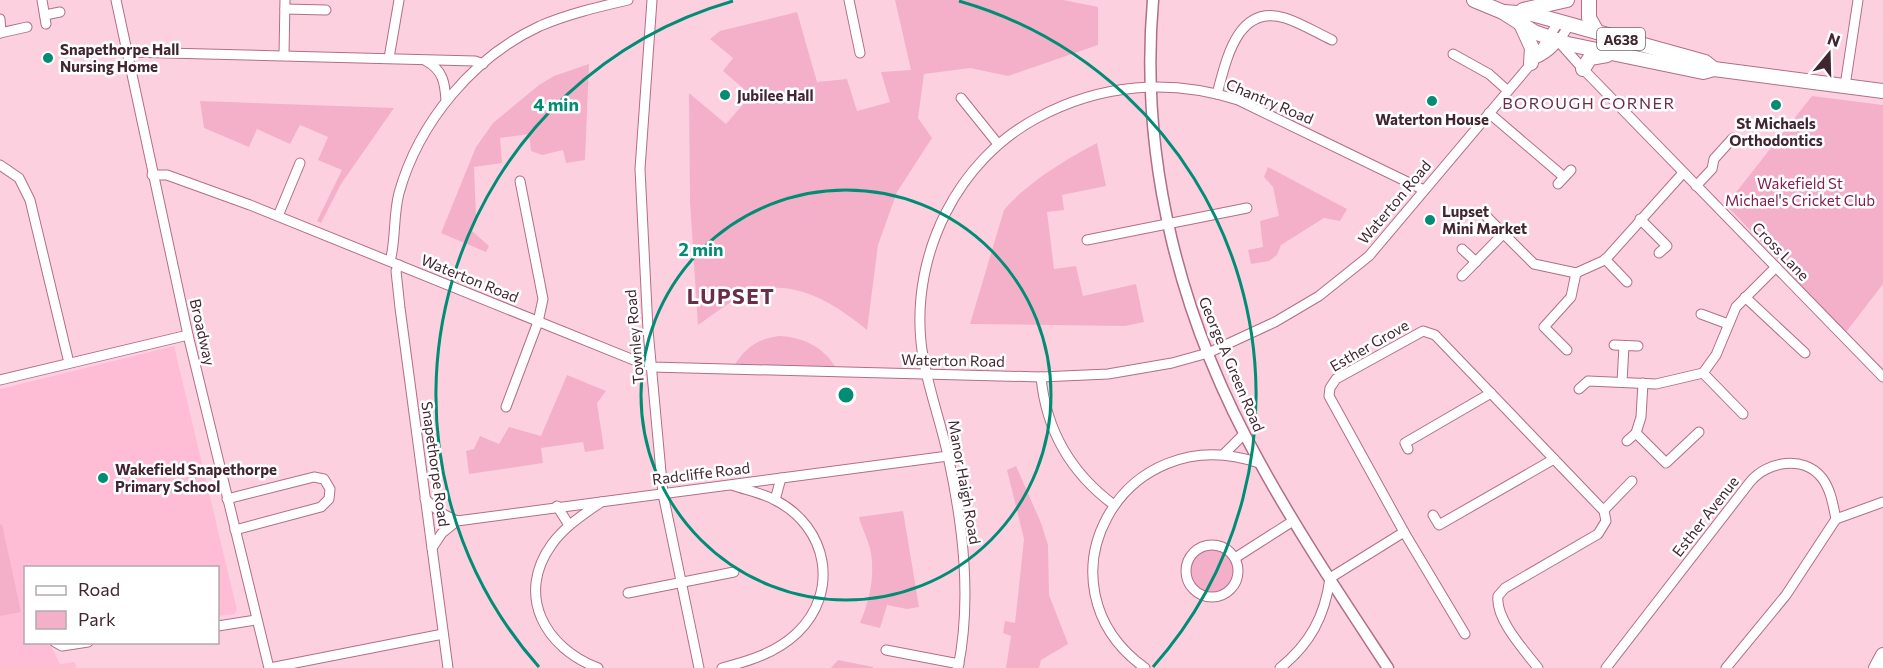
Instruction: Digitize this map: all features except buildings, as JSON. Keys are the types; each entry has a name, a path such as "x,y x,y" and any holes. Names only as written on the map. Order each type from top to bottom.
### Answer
{"highway":[{"name":"A638","path":"1474,0 1559,31 1597,32 1706,63 1714,69"},
{"path":"1533,61 1532,48 1513,16 1568,0"},
{"path":"1589,0 1588,18 1597,32"},
{"name":"A638","path":"1513,16 1559,31"},
{"path":"1559,31 1591,41 1610,54"},
{"name":"A638","path":"1610,54 1697,71 1714,69 1883,91"},
{"path":"1583,69 1590,58 1610,54"},
{"path":"1876,668 1883,655"}],"main road":[{"name":"George A Green Road","path":"1153,0 1151,87 1156,155 1167,225 1186,295 1208,353 1259,463 1293,521 1388,668"}],"street":[{"path":"42,0 46,19 60,12"},
{"name":"Broadway","path":"116,0 188,335 269,668"},
{"path":"389,58 399,0"},
{"name":"Snapethorpe Road","path":"448,668 394,263 395,215 406,173 422,138 446,101 483,64 509,44 538,27 568,15 628,0"},
{"name":"Townley Road","path":"652,0 640,169 651,367 663,494 699,668"},
{"path":"849,0 860,53"},
{"path":"1845,86 1858,0"},
{"path":"284,55 285,5 319,12"},
{"path":"1217,93 1231,45 1237,34 1257,20 1270,16 1285,18 1332,40"},
{"path":"0,19 1,33 27,27"},
{"name":"Waterton Road","path":"152,175 167,175 278,216 651,367 1041,377 1138,371 1208,353 1275,322 1319,296 1369,256 1533,61 1544,56 1559,31"},
{"name":"Cross Lane","path":"1559,31 1583,69 1882,375"},
{"path":"127,52 422,59 475,61 483,64"},
{"path":"1453,54 1489,74 1508,90"},
{"path":"422,59 436,66 442,76 446,101"},
{"name":"Chantry Road","path":"927,375 921,343 920,301 932,246 965,179 998,144 1022,126 1060,105 1090,95 1136,86 1217,93 1259,109 1424,190"},
{"path":"961,98 998,144"},
{"path":"1489,113 1564,177"},
{"path":"1696,186 1712,169 1714,159 1731,145"},
{"path":"278,216 300,163"},
{"path":"0,165 19,178 30,200 69,363"},
{"path":"1487,217 1534,264 1576,273 1605,260 1683,173"},
{"path":"506,407 538,322 543,300 520,181"},
{"path":"1087,240 1247,208"},
{"path":"1640,219 1667,246 1659,254"},
{"path":"1462,276 1504,233"},
{"path":"1461,249 1476,262"},
{"path":"1605,260 1627,282"},
{"path":"1579,389 1588,381 1672,382 1703,373 1716,355 1728,324 1745,297 1776,267"},
{"path":"1568,350 1540,325 1571,297 1576,273"},
{"path":"1745,297 1768,321 1780,327 1788,342 1805,353"},
{"path":"1701,314 1728,324"},
{"name":"Esther Grove","path":"1465,634 1404,532 1332,403 1329,396 1332,383 1423,331 1435,335 1604,510"},
{"path":"0,380 188,335"},
{"path":"1622,382 1619,345 1638,346"},
{"path":"1703,373 1743,414"},
{"name":"Manor Haigh Road","path":"927,375 948,456 959,519 964,572 964,608 958,666"},
{"path":"1041,377 1048,414 1063,449 1085,480 1114,505"},
{"path":"1627,441 1636,433 1641,417 1643,383"},
{"path":"1408,449 1405,443 1491,393"},
{"path":"1718,405 1726,397"},
{"path":"1636,433 1666,463 1700,432"},
{"path":"1224,454 1244,434"},
{"path":"1145,668 1122,648 1111,632 1097,597 1094,578 1096,549 1105,522 1114,505 1144,475 1162,464 1203,453 1224,454 1259,463"},
{"name":"Radcliffe Road","path":"457,520 948,456"},
{"path":"1432,515 1439,525 1554,459"},
{"name":"Esther Avenue","path":"1605,668 1750,482 1763,470 1784,463 1809,468 1826,485 1836,519"},
{"path":"227,499 314,477 324,479 330,489 328,499 321,507 235,530"},
{"path":"775,500 781,478"},
{"path":"1538,668 1517,641 1501,614 1498,596 1505,588 1599,534 1606,521 1604,510 1622,498 1632,481"},
{"path":"722,668 752,660 782,645 807,622 817,608 822,592 824,562 816,538 799,516 775,500 729,485"},
{"path":"425,499 441,513 457,520 442,533 432,548"},
{"path":"598,668 564,651 552,638 542,620 537,601 536,584 540,565 552,545 569,525 603,501"},
{"path":"1726,668 1786,595 1836,519 1883,502"},
{"path":"557,506 569,525"},
{"path":"1235,558 1293,521"},
{"path":"1280,668 1306,643 1316,627 1326,603 1330,578 1404,532"},
{"path":"1207,545 1218,545 1228,550 1235,558 1238,569 1237,580 1231,589 1222,595 1212,597 1201,595 1192,588 1187,578 1186,567 1190,557 1197,549 1207,545"},
{"path":"628,593 734,572"},
{"path":"219,626 256,620"},
{"path":"269,668 443,634"},
{"path":"886,650 958,666"}],"shaded area":[{"name":"Wakefield Snapethorpe Primary School","path":"174,346 237,610 235,614 219,616 219,566 24,566 24,644 56,644 51,646 60,664 75,662 76,668 0,668 0,389"}],"green space":[{"path":"895,0 1063,0 1098,7 1098,45 1008,76 970,68 924,74 918,118 932,138 897,192 878,245 867,330 827,302 797,290 782,288 765,289 742,296 698,325 690,202 689,93 726,124 751,95 723,71 733,58 710,39 720,31 797,12 817,82 847,79 857,111 890,102 881,72 911,70"},
{"path":"589,64 585,160 566,163 563,150 542,155 531,151 529,134 500,138 502,163 474,167 476,217 472,231 489,246 486,252 441,233 476,147 493,123 539,85 554,76"},
{"name":"Wakefield St Michael's Cricket Club","path":"1812,96 1883,105 1883,284 1843,336 1790,281 1794,276 1726,205"},
{"path":"200,101 394,108 341,184 321,223 317,221 342,170 318,160 328,137 300,125 290,144 257,129 249,147 204,128"},
{"path":"1097,143 1106,186 1062,195 1064,210 1047,212 1054,269 1076,266 1083,296 1136,284 1144,322 1125,326 970,324 1004,210 1035,182 1060,164"},
{"path":"1268,167 1347,209 1340,221 1324,218 1281,245 1277,255 1269,261 1251,264 1248,250 1263,247 1260,221 1279,216 1273,187 1264,177"},
{"path":"779,336 806,341 813,345 827,356 838,371 732,369 751,346"},
{"path":"567,375 606,391 597,403 604,449 585,452 583,442 541,448 543,463 469,474 466,451 474,449 480,436 499,444 509,427 541,436"},
{"path":"1016,466 1048,545 1049,595 1068,644 1041,660 1039,668 1006,668 1011,636 1003,633 1005,621 1015,623 1024,539 1007,470"},
{"path":"903,511 919,607 907,609 887,605 880,628 860,623 872,580 872,562 870,548 859,517"},
{"path":"2,524 21,612 0,616 0,525"},
{"path":"1212,549 1228,555 1234,571 1228,587 1212,593 1196,587 1190,571 1196,555"},
{"path":"838,660 873,667 873,668 831,668"}],"place":[{"name":"Snapethorpe Hall Nursing Home","path":"48,58"},
{"name":"Jubilee Hall","path":"725,95"},
{"name":"Waterton House","path":"1432,101"},
{"name":"St Michaels Orthodontics","path":"1776,105"},
{"name":"Lupset Mini Market","path":"1430,220"},
{"name":"Wakefield Snapethorpe Primary School","path":"103,478"}],"district":[{"name":"BOROUGH CORNER","path":"1589,102"},
{"name":"LUPSET","path":"731,295"}]}
